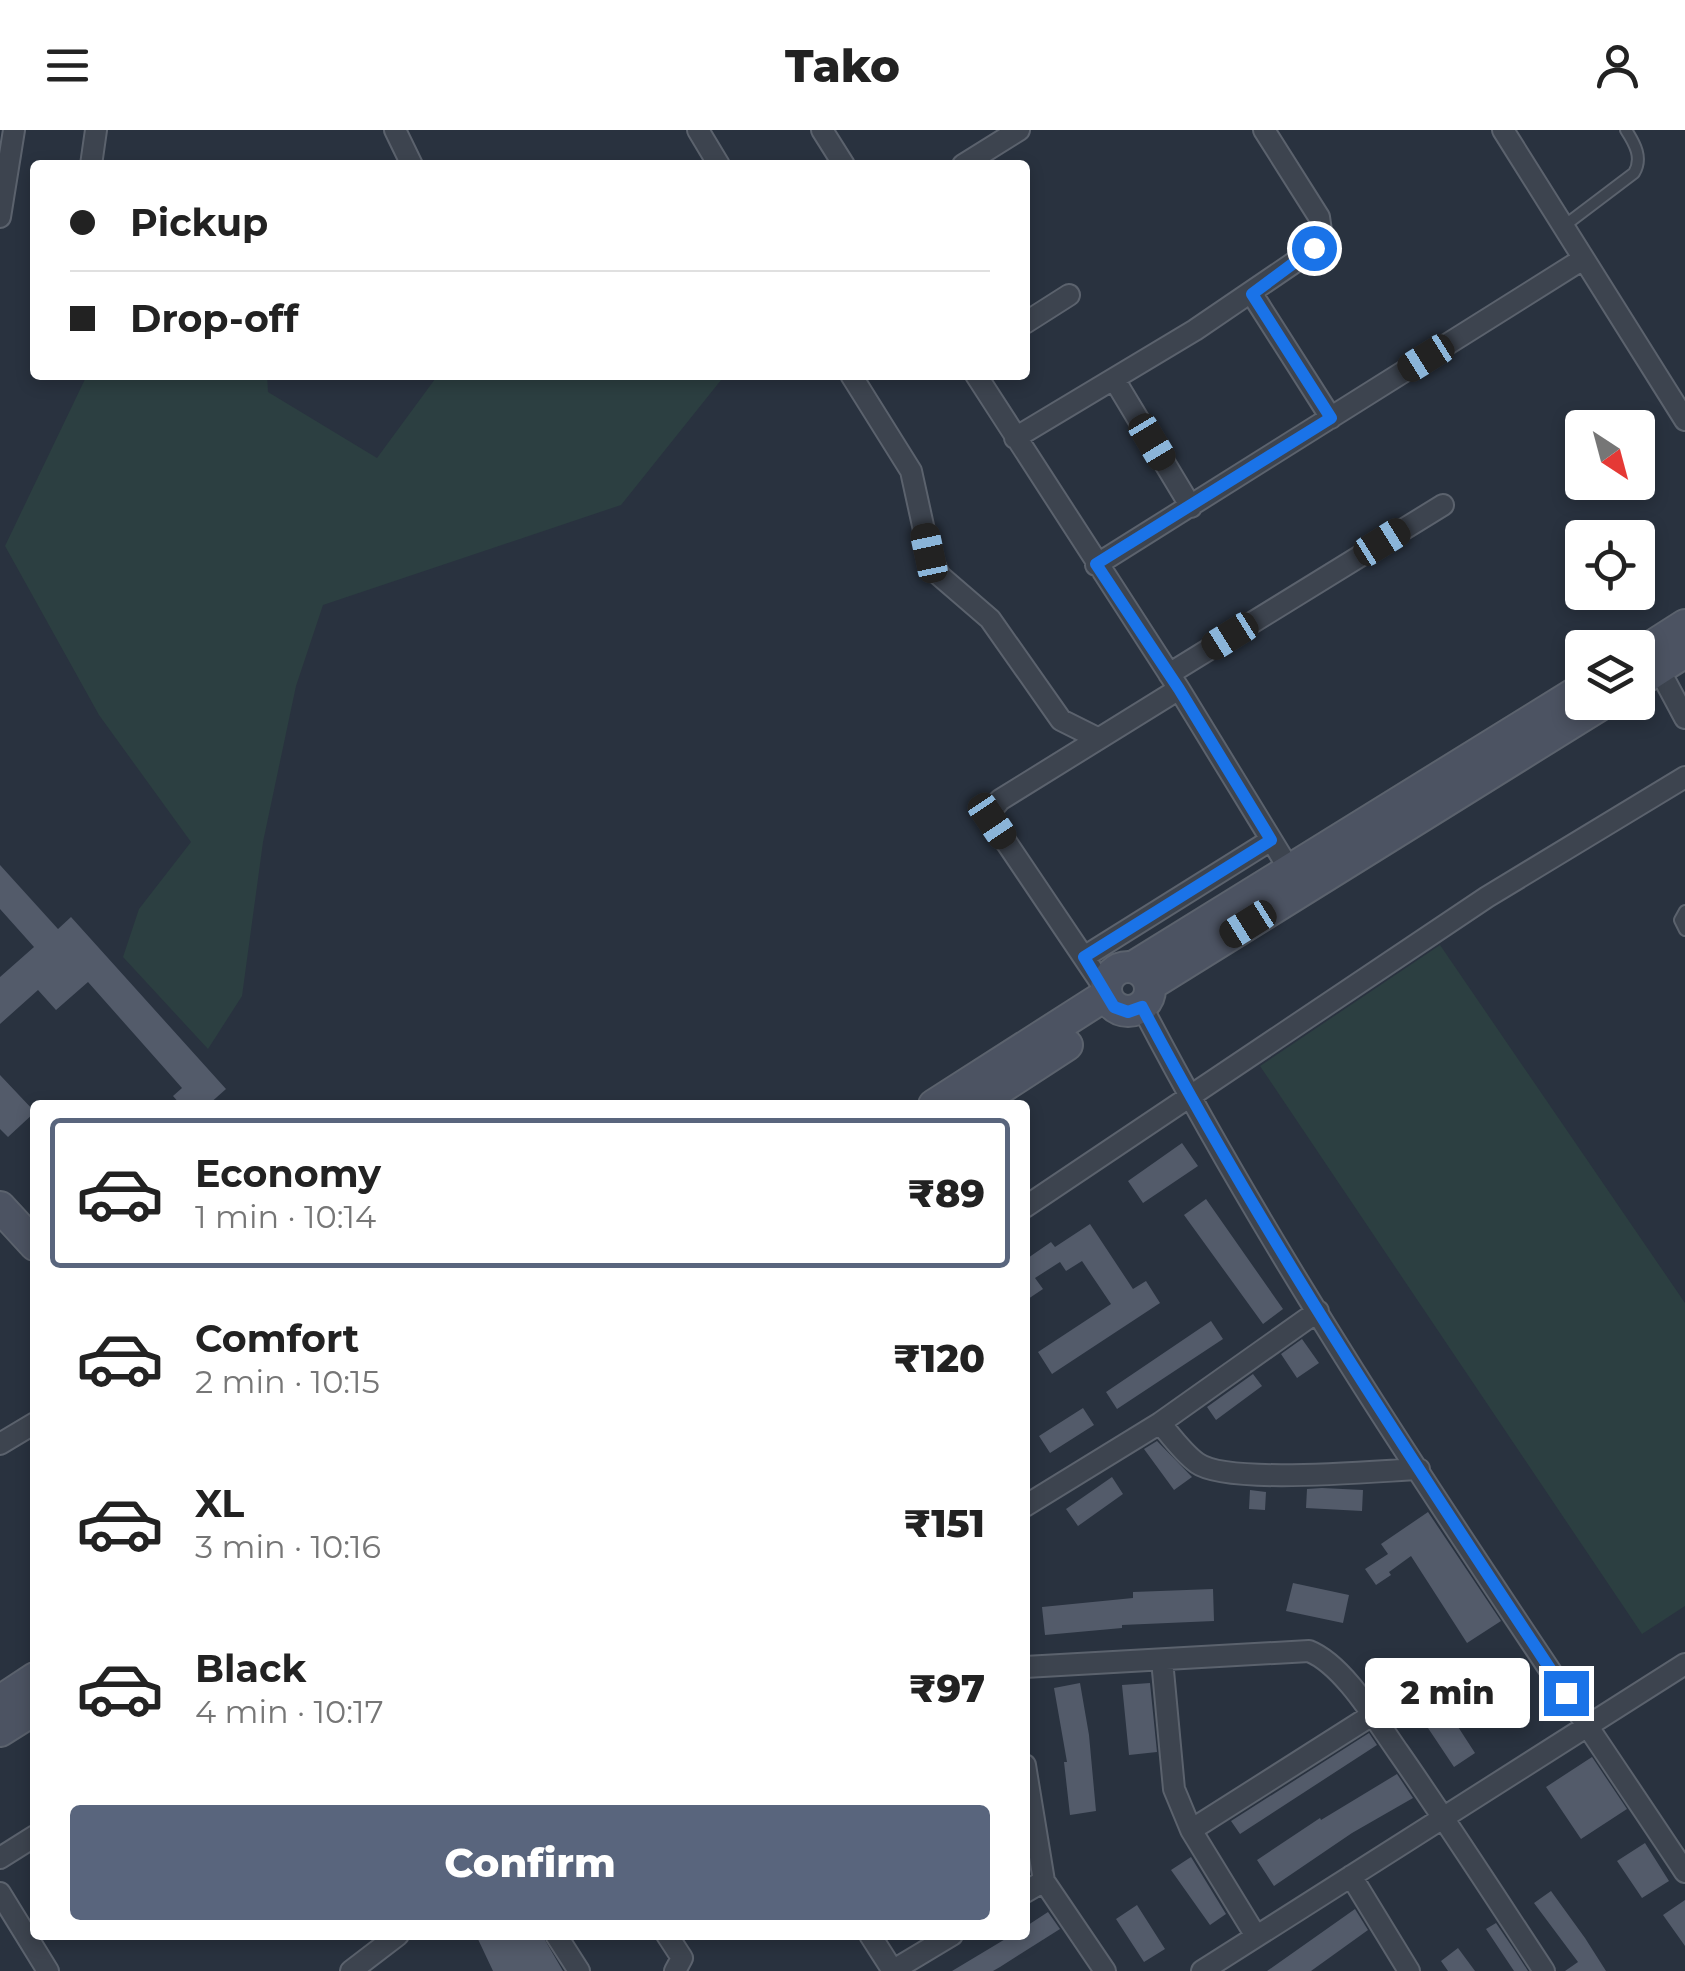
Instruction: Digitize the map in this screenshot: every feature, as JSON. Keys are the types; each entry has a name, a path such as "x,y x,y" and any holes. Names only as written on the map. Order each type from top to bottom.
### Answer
{"main road":[{"path":"1655,654 1685,625"},
{"path":"1655,661 1685,652"},
{"path":"982,1100 1291,872 1565,700"},
{"path":"942,1100 1575,720"},
{"path":"1,1210 30,1240"},
{"path":"0,1700 30,1681"},
{"path":"0,1731 30,1712"}],"street":[{"path":"0,217 14,130"},
{"path":"92,160 96,130"},
{"path":"396,130 410,160"},
{"path":"698,130 716,160"},
{"path":"822,130 841,160"},
{"path":"971,160 1019,130"},
{"path":"1015,438 1252,294 1314,248 1322,238 1323,227 1264,130"},
{"path":"1503,130 1685,420"},
{"path":"1096,564 1584,259"},
{"path":"1252,294 1331,418"},
{"path":"1030,320 1069,295"},
{"path":"1114,379 1191,506"},
{"path":"854,380 911,471 929,553 939,576 990,619 1061,720 1097,738"},
{"path":"979,380 1174,681 1291,872"},
{"path":"1443,504 1174,681 1097,738 1000,800 990,812 992,821 1084,957 1126,992 1318,1312 1685,1872"},
{"path":"1655,678 1685,718"},
{"path":"1030,1204 1486,897 1685,777"},
{"path":"1084,957 1271,840"},
{"path":"1030,1503 1160,1423 1318,1312"},
{"path":"1160,1423 1197,1463 1216,1472 1419,1470"},
{"path":"0,1444 30,1427"},
{"path":"1030,1666 1308,1650 1322,1656 1372,1715 1444,1817 1544,1971"},
{"path":"1162,1660 1170,1768 1177,1799 1191,1830 1256,1936"},
{"path":"1202,1971 1685,1664"},
{"path":"1191,1830 1372,1715"},
{"path":"1030,1795 1044,1880 1104,1971"},
{"path":"0,1858 30,1839"},
{"path":"1350,1876 1409,1971"},
{"path":"1030,1889 1044,1880"},
{"path":"0,1893 48,1971"},
{"path":"351,1971 391,1940"},
{"path":"559,1940 579,1971"},
{"path":"669,1940 682,1958 674,1971"},
{"path":"873,1940 892,1971 944,1940"}],"lane":[{"path":"1564,227 1634,173 1639,165 1638,154 1626,130"},
{"path":"1685,911 1680,920 1685,930"}],"shaded area":[{"path":"85,380 267,380 268,392 377,458 434,380 721,380 621,505 323,605 296,686 263,842 242,996 208,1049 123,957 139,909 191,842 99,715 5,546"},
{"path":"1440,945 1685,1303 1685,1606 1642,1634 1260,1066"}],"building":[{"path":"0,865 58,929 71,917 226,1089 214,1100 177,1100 173,1096 182,1088 88,982 56,1010 38,990 0,1024 0,977 34,947 0,909"},
{"path":"0,1075 30,1107 30,1117 8,1137 0,1129"},
{"path":"1182,1143 1198,1166 1143,1203 1128,1181"},
{"path":"1206,1199 1283,1309 1263,1324 1184,1215"},
{"path":"1090,1224 1133,1289 1146,1281 1160,1303 1052,1374 1038,1352 1111,1304 1082,1261 1066,1271 1060,1262 1035,1278 1043,1289 1030,1298 1030,1257 1051,1242 1055,1247"},
{"path":"1211,1321 1223,1339 1117,1409 1106,1392"},
{"path":"1302,1339 1319,1363 1297,1378 1281,1354"},
{"path":"1253,1374 1262,1386 1216,1420 1207,1407"},
{"path":"1083,1408 1094,1425 1050,1453 1039,1436"},
{"path":"1157,1441 1192,1477 1174,1490 1144,1449"},
{"path":"1112,1477 1123,1494 1078,1526 1066,1509"},
{"path":"1307,1489 1363,1490 1362,1511 1306,1508"},
{"path":"1250,1490 1266,1492 1265,1510 1249,1509"},
{"path":"1428,1512 1501,1621 1467,1643 1411,1556 1376,1585 1365,1569 1388,1554 1381,1544"},
{"path":"1293,1583 1349,1595 1343,1623 1286,1611"},
{"path":"1213,1589 1214,1621 1122,1625 1045,1635 1042,1607 1133,1598 1133,1592"},
{"path":"1080,1683 1096,1811 1070,1815 1067,1762 1054,1688"},
{"path":"1150,1683 1157,1752 1129,1755 1122,1685"},
{"path":"1438,1696 1475,1753 1454,1767 1416,1710"},
{"path":"1369,1733 1377,1745 1240,1834 1231,1821"},
{"path":"1592,1757 1627,1809 1581,1839 1546,1787"},
{"path":"1397,1774 1413,1798 1352,1833 1274,1886 1257,1860"},
{"path":"1645,1843 1669,1881 1642,1898 1617,1861"},
{"path":"1191,1857 1226,1914 1210,1925 1171,1870"},
{"path":"1551,1891 1606,1971 1565,1971 1578,1962 1534,1903"},
{"path":"1685,1900 1685,1946 1663,1915"},
{"path":"1137,1905 1165,1949 1144,1962 1116,1919"},
{"path":"1355,1909 1368,1930 1311,1971 1267,1971"},
{"path":"1048,1912 1060,1929 993,1971 952,1971 1004,1940 1030,1940 1030,1924"},
{"path":"1496,1923 1528,1971 1514,1971 1486,1929"},
{"path":"478,1940 545,1940 563,1971 493,1971"},
{"path":"1458,1948 1475,1971 1448,1971 1441,1961"}],"route":[{"path":"1314,248 1252,294 1331,418 1096,564 1179,689 1271,840 1084,957 1114,1007 1128,1012 1142,1007 1189,1098 1318,1312 1566,1693"}]}
